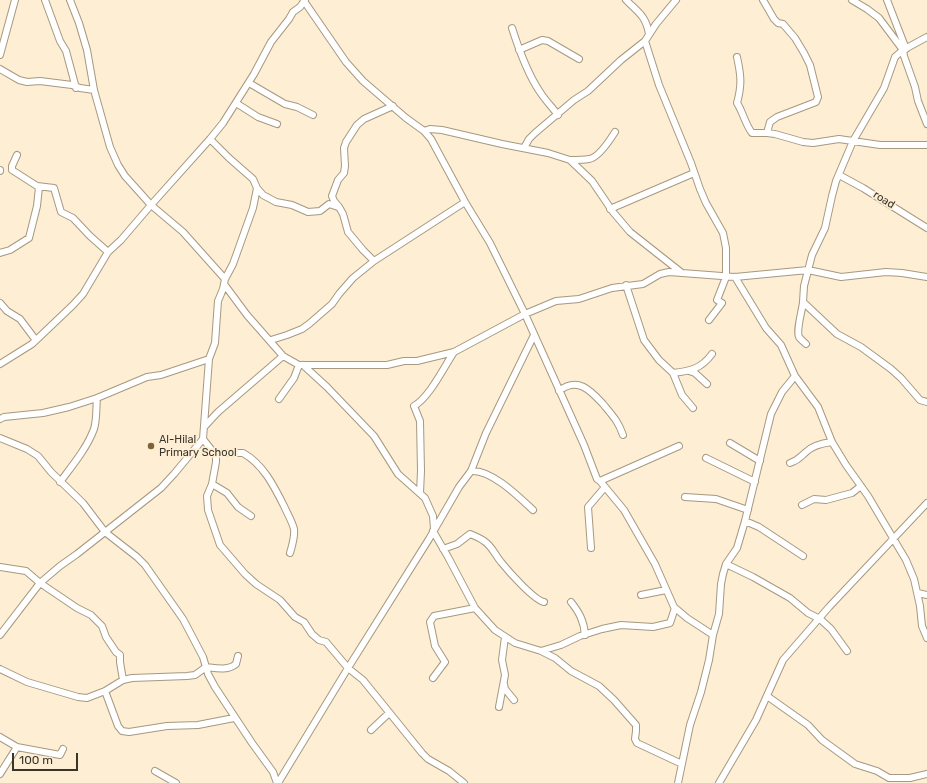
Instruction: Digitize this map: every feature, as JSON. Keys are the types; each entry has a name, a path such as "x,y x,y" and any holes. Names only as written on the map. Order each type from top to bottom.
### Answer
{"street":[{"path":"0,55 15,0"},
{"path":"45,0 60,41 66,51 76,88"},
{"path":"70,0 82,32 94,90 110,147 125,176 151,205 183,232 224,282 252,321 271,340 283,356 301,365 327,387 374,436 398,474 425,498 429,505 434,530 443,549 475,608 495,630 515,643 540,651 555,658 571,671 592,681 604,691 636,725 635,739 637,743 682,764"},
{"path":"626,0 638,10 648,24 649,34"},
{"path":"524,148 529,139 535,133 574,100 588,91 621,60 645,41 676,0"},
{"path":"763,0 774,19 778,23 783,24 796,38 810,65 818,97 816,102 777,117 770,122 767,133"},
{"path":"852,0 879,18 904,49"},
{"path":"887,0 904,49 918,101 927,124"},
{"path":"0,364 26,348 83,294 108,252 122,240 223,123 249,83 271,42 289,19 292,12 300,7 305,1 346,62 363,81 392,106 424,130 431,139 465,202 490,243 525,314 584,445 596,479 600,481 624,510 655,564 675,608 687,618 713,635"},
{"path":"512,28 519,50 540,93 558,114"},
{"path":"806,344 800,339 798,332 802,312 804,286 812,255 825,228 832,196 852,141 884,88 895,57 904,49 927,37"},
{"path":"519,50 542,40 548,41 579,59"},
{"path":"645,41 665,103 706,203 723,233 726,248 726,277 717,300 722,303 709,320"},
{"path":"737,57 741,78 740,92 737,103 742,111 747,126 752,133 767,133 803,142 839,139 880,145 927,145"},
{"path":"0,69 19,80 27,82 40,81 72,85 76,88 94,90"},
{"path":"249,83 285,104 297,107 313,115"},
{"path":"236,103 258,117 277,124"},
{"path":"374,261 348,232 343,214 334,202 332,196 338,180 344,173 346,166 344,148 346,142 357,125 364,119 392,106"},
{"path":"424,130 442,130 548,153 570,160 590,159 594,157 611,139 615,132"},
{"path":"210,139 228,158 253,179 257,188 263,195 276,202 292,205 308,212 320,211 329,204 339,207"},
{"path":"17,155 12,166 12,170 39,187 54,188 61,212 73,218 108,252"},
{"path":"570,160 592,181 620,222 630,232 682,273"},
{"path":"610,209 694,173"},
{"name":"road","path":"839,175 863,188 927,228"},
{"path":"0,253 10,250 29,238 37,206 39,187"},
{"path":"0,635 40,583 161,488 203,438 209,359 215,343 218,301 224,282 233,264 251,216 257,188"},
{"path":"271,340 302,329 315,320 332,304 353,278 374,261 465,202"},
{"path":"301,365 387,365 404,361 417,361 454,352 525,314 556,302 575,300 626,285 643,284 660,274 669,272 735,277 808,270 841,277 886,272 927,276"},
{"path":"735,277 766,328 781,345 795,376 818,406 832,442 906,560 918,593 922,626 927,638"},
{"path":"626,285 644,340 659,360 673,373 682,395 693,408"},
{"path":"803,302 837,334 861,347 891,369 920,400 927,402"},
{"path":"0,303 6,311 20,319 35,339"},
{"path":"278,783 434,530 458,486 471,471 486,433 534,335"},
{"path":"420,493 420,421 414,406 419,404 425,397 454,352"},
{"path":"673,373 689,371 699,367 707,361 712,354"},
{"path":"205,426 218,412 283,356"},
{"path":"0,419 4,417 43,413 97,398 147,377 161,375 209,359"},
{"path":"279,399 301,365"},
{"path":"689,371 695,373 707,384"},
{"path":"678,783 690,725 701,692 709,660 713,635 719,614 721,584 726,564 737,548 748,510 771,414 782,392 795,376"},
{"path":"560,391 567,386 572,385 590,389 619,424 623,435"},
{"path":"60,482 78,458 94,429 97,398"},
{"path":"0,438 38,456 60,482 83,503 105,532 138,556 156,579 183,619 203,657 208,674 234,718 273,772 278,783"},
{"path":"203,438 216,456 212,484 207,496 208,510 218,541 223,550 256,584 280,600 295,617 304,622 312,634 320,640 326,642 348,668 364,680 389,713 428,759 449,771 464,783"},
{"path":"730,442 760,461"},
{"path":"790,463 800,459 806,451 824,442 832,442"},
{"path":"600,481 679,446"},
{"path":"214,452 243,453 262,470 272,482 294,530 290,553"},
{"path":"706,458 755,482"},
{"path":"471,471 476,470 496,480 533,510"},
{"path":"212,484 227,493 238,507 251,516"},
{"path":"802,505 814,499 826,500 852,493 861,486"},
{"path":"591,548 588,507 605,487"},
{"path":"685,497 716,499 748,510"},
{"path":"719,783 756,720 783,660 829,607 927,503"},
{"path":"745,521 759,527 803,556"},
{"path":"443,549 457,544 470,534 480,538 492,548 501,562 523,586 540,601 544,602"},
{"path":"726,564 790,598 808,613 820,619 831,629 848,651"},
{"path":"0,567 26,571 40,583 91,615 102,626 106,637 116,652 120,655 123,680"},
{"path":"641,594 666,590"},
{"path":"918,593 927,595"},
{"path":"571,602 580,615 585,626 585,635"},
{"path":"433,678 445,662 435,646 430,622 434,616 475,608"},
{"path":"540,651 561,645 602,629 621,625 653,627 670,623 675,608"},
{"path":"499,707 505,676 502,660 505,637"},
{"path":"0,669 28,682 78,697 87,698 105,691 123,680 132,678 186,676 195,674 206,667 233,667 236,664 238,656"},
{"path":"504,684 505,689 514,700"},
{"path":"105,691 118,726 122,731 129,732 167,726 198,725 234,718"},
{"path":"767,696 808,725 822,740 855,764 877,770 889,778 910,778 927,774"},
{"path":"371,730 389,713"},
{"path":"0,737 17,747 60,755 63,749"},
{"path":"0,774 17,747"},
{"path":"155,771 176,783"}],"place":[{"name":"Al-Hilal Primary School","path":"151,446"}]}
